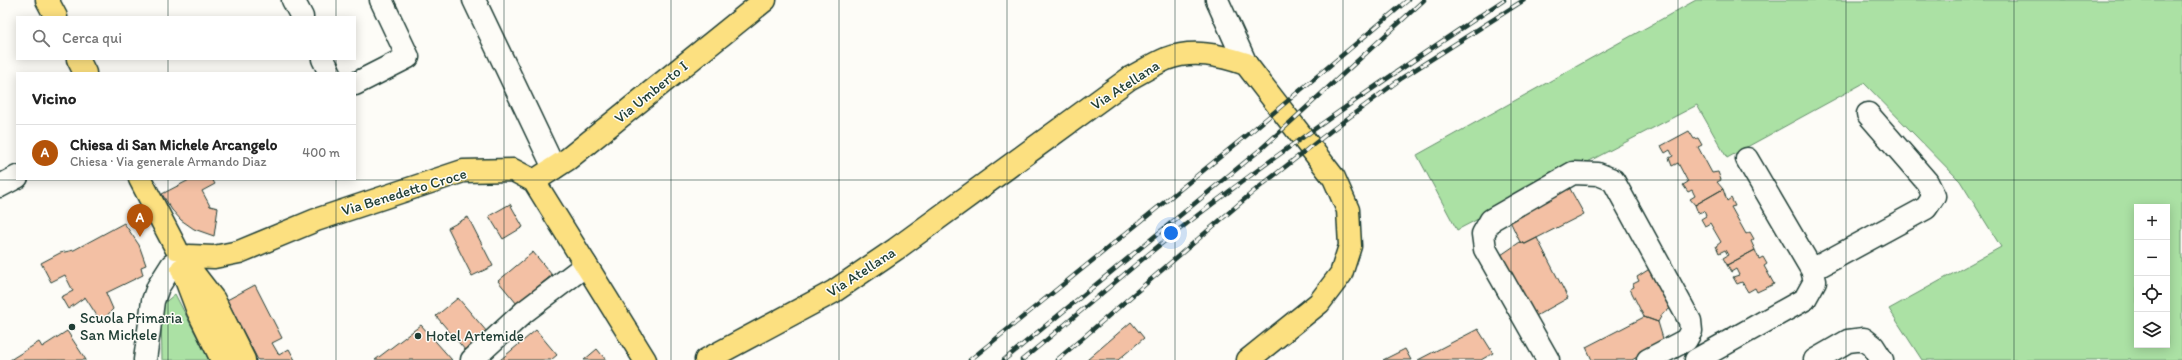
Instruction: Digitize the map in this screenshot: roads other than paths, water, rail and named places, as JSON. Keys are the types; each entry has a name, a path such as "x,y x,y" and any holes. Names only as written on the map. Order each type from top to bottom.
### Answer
{"main road":[{"name":"Via Umberto I","path":"534,181 554,168 765,0"},
{"name":"Via Atellana","path":"706,360 833,292 896,249 1130,78 1167,59 1202,53 1227,57 1246,64"},
{"path":"78,60 84,72"},
{"path":"1246,64 1334,178 1348,210 1350,246 1341,274 1319,304 1248,360"},
{"name":"Via Benedetto Croce","path":"181,260 214,257 239,252 316,220 463,171 513,170 534,181"},
{"path":"141,180 181,260 198,311 222,360"},
{"path":"534,181 645,360"},
{"path":"181,260 214,300 244,360"}],"street":[{"path":"294,0 302,16"},
{"path":"356,83 408,57 381,0"},
{"path":"474,0 554,168"},
{"path":"1217,0 1246,64"},
{"path":"324,60 330,72"},
{"path":"1812,270 1926,208 1934,196 1927,182 1868,114"},
{"path":"1709,357 1805,298 1815,281 1812,270 1747,159"},
{"path":"1548,360 1485,249 1483,234 1491,220 1573,173 1598,174 1613,180 1690,321 1692,331 1686,340 1648,360"},
{"path":"0,186 16,178"},
{"path":"145,360 153,301 158,287 181,260"},
{"path":"472,360 524,312 586,265"},
{"path":"1815,360 1848,341 1864,339 1873,346 1882,360"}],"railway":[{"path":"970,360 1247,135 1408,0"},
{"path":"1004,360 1261,149 1424,0"},
{"path":"1022,360 1176,232 1256,171 1379,84 1504,0"},
{"path":"1057,360 1253,192 1332,130 1402,78 1524,0"}],"place":[{"name":"Chiesa di San Michele Arcangelo","path":"140,237"},
{"name":"Scuola Primaria San Michele","path":"72,327"},
{"name":"Hotel Artemide","path":"418,336"}]}
